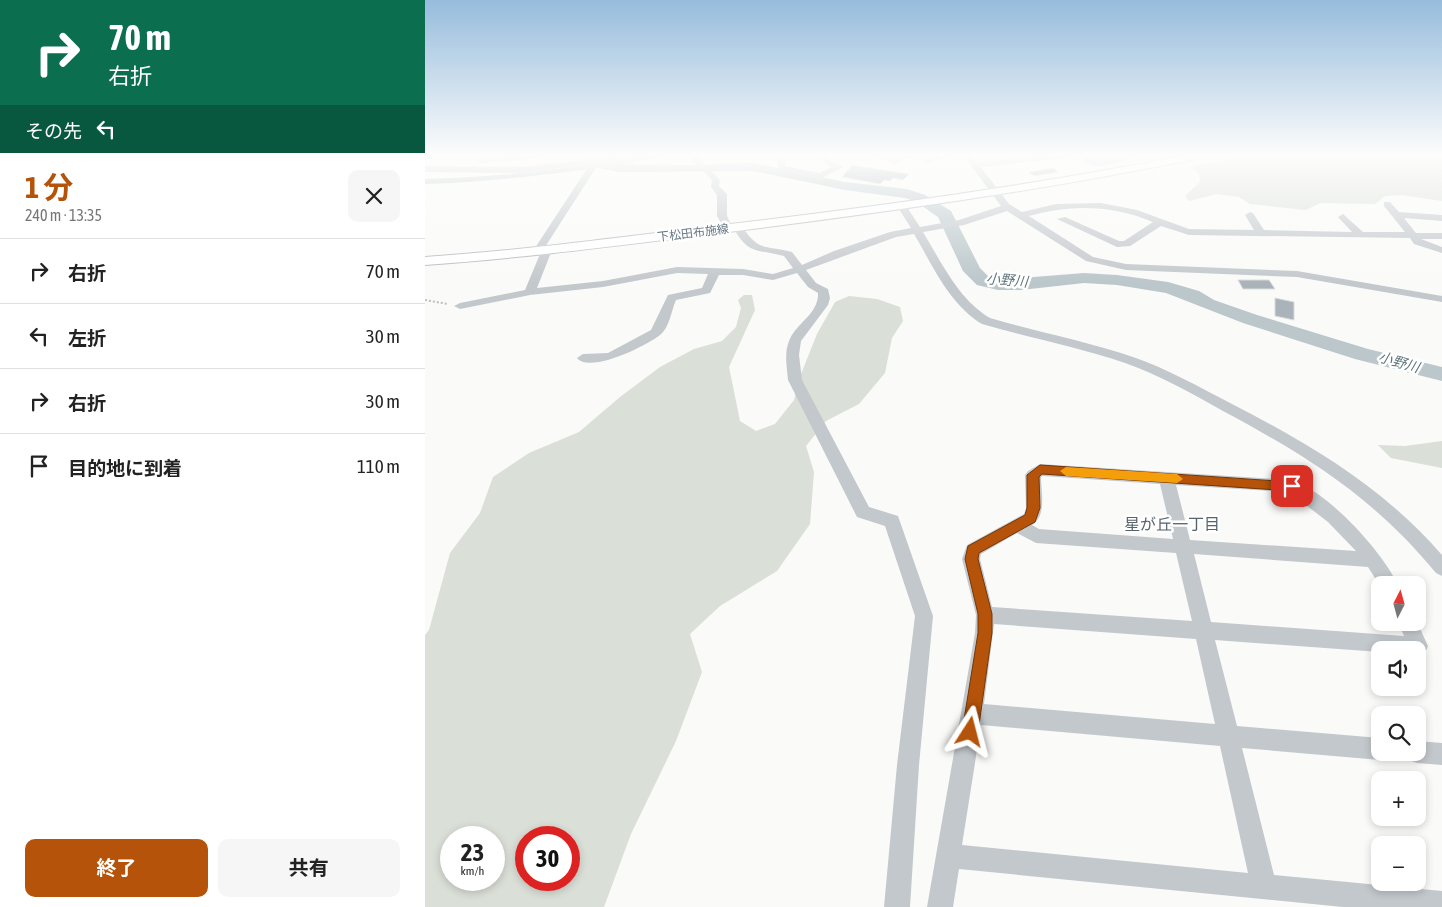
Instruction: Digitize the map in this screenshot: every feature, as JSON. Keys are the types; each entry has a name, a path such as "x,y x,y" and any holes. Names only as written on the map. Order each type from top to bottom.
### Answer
{"main road":[{"name":"下松田布施線","path":"425,261 543,251 959,198"}],"street":[{"path":"530,292 543,251 558,218 575,198"},
{"path":"722,198 722,216 745,242 750,246 767,252 789,254 799,270 812,285 824,291 824,304 795,341 793,360 795,380 863,512 891,521 924,616 908,765 897,907"},
{"path":"1001,198 1008,207 1090,259 1111,265 1297,274 1442,299"},
{"path":"1387,204 1418,242 1442,250"},
{"path":"902,206 956,295 971,312 986,321 1011,329 1150,367 1190,388 1337,469 1381,501 1406,526 1442,568"},
{"path":"1023,215 1047,208 1070,206 1110,207 1136,212 1159,223 1189,232 1411,234 1442,236"},
{"path":"460,306 530,292 603,284 677,270 715,271 773,277 799,270 894,234 961,223 1008,207"},
{"path":"1249,215 1261,232"},
{"path":"1395,215 1442,218"},
{"path":"1343,217 1360,234"},
{"path":"1062,219 1117,244 1126,244 1159,223"},
{"path":"1054,235 1077,226"},
{"path":"583,358 611,357 655,333 660,328 666,306 672,297 706,291 715,271"},
{"path":"940,907 985,633 985,614 971,559 973,550 1019,526 1030,518 1033,508 1033,475 1040,470 1292,486 1311,497 1338,521 1373,560 1383,576"},
{"path":"1167,478 1264,886"},
{"path":"1019,526 1036,536 1373,560"},
{"path":"985,614 1418,646 1411,631"},
{"path":"973,714 1371,747"},
{"path":"1426,753 1442,754"},
{"path":"949,856 1442,904"}],"path":[{"path":"425,300 460,306"}],"shaded area":[{"path":"1187,198 1200,198 1189,201"},
{"path":"1241,198 1382,198 1375,204 1320,203 1306,210 1250,204"},
{"path":"1424,198 1442,198 1442,201"},
{"path":"744,295 752,295 755,310 729,367 740,421 756,431 775,424 794,400 801,374 817,334 835,302 849,296 877,299 900,307 903,321 892,338 885,373 859,404 826,421 806,446 814,472 810,524 777,571 720,606 690,634 702,672 676,741 631,834 604,907 425,907 425,635 429,630 450,553 480,513 493,477 529,453 579,432 620,397 660,367 694,349 722,341 736,327 741,308 738,300"},
{"path":"1442,441 1442,468 1391,458 1378,445 1405,446"}],"building":[{"path":"1238,280 1269,280 1275,289 1243,289"},
{"path":"1275,298 1294,302 1294,320 1275,316"}],"waterway":[{"name":"小野川","path":"921,198 945,214 972,271 983,281 998,284 1021,284 1084,278 1117,280 1168,288 1192,295 1207,304 1250,319 1362,354 1442,374"}],"slow traffic":[{"path":"1066,471 1177,479"}],"district":[{"name":"星が丘一丁目","path":"1172,524"}],"route":[{"path":"970,732 985,633 985,614 971,559 973,550 1019,526 1030,518 1033,508 1033,475 1040,470 1292,486"}]}
